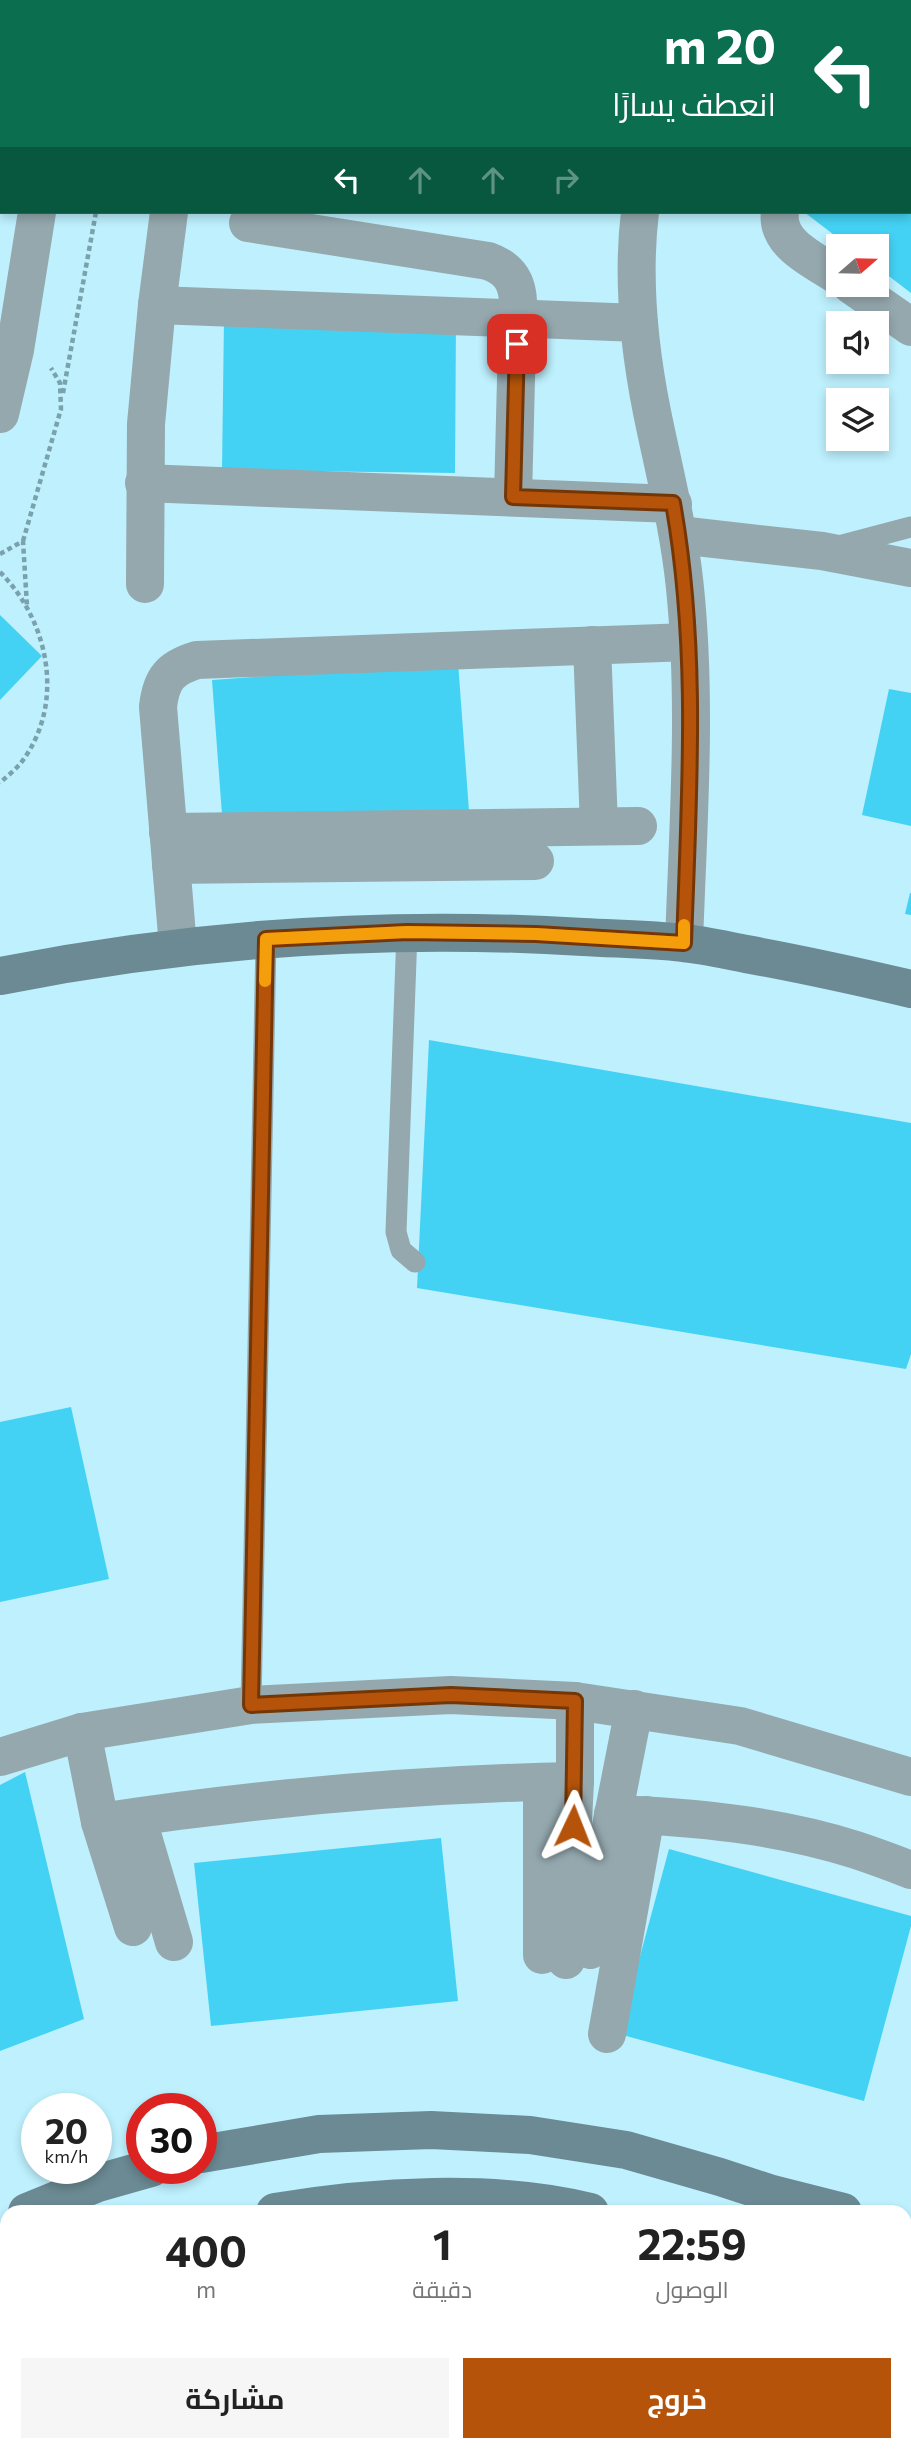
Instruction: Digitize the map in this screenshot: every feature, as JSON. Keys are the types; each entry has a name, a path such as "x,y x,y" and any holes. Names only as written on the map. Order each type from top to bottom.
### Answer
{"street":[{"path":"0,414 11,332 37,214"},
{"path":"145,584 146,424 156,305 169,214"},
{"path":"640,214 637,271 639,323 652,412 676,519 689,642 691,737 684,943"},
{"path":"780,214 780,228 787,240 826,268"},
{"path":"248,223 488,261 500,265 511,275 517,287 518,319 513,497"},
{"path":"870,298 911,327"},
{"path":"156,305 639,323"},
{"path":"144,484 513,497 676,519 911,568"},
{"path":"178,947 158,708 160,690 168,676 181,664 197,660 689,642"},
{"path":"592,645 598,826"},
{"path":"170,848 638,826"},
{"path":"170,848 536,862"},
{"path":"0,975 178,947 266,939 407,932 536,934 684,943 810,966 911,989"},
{"path":"0,1757 82,1732 251,1705 451,1695 575,1701 740,1726 911,1777"},
{"path":"575,1701 558,1781 566,1955 629,1815"},
{"path":"607,2034 629,1815 634,1709"},
{"path":"82,1732 174,1942"},
{"path":"119,1820 338,1793 440,1785 558,1781"},
{"path":"629,1815 716,1822 786,1833 855,1849 911,1870"},
{"path":"119,1820 133,1927"},
{"path":"217,2151 318,2134 431,2130 530,2135 626,2150 815,2205"},
{"path":"44,2205 98,2183 126,2175"},
{"path":"318,2205 421,2198 499,2199 541,2205"}],"lane":[{"path":"822,551 911,527"},
{"path":"407,932 396,1231 401,1250 415,1262"},
{"path":"251,1705 266,939"}],"path":[{"path":"27,607 23,541 54,437 96,214"},
{"path":"11,332 51,367 60,383 62,397"},
{"path":"0,554 23,541"},
{"path":"0,572 27,607 38,628 48,676 45,709 34,740 20,764 0,783"}],"building":[{"path":"807,214 911,214 911,293 889,276 889,234 833,234"},
{"path":"224,318 456,320 455,473 222,470"},
{"path":"0,615 42,656 0,700"},
{"path":"458,662 469,811 223,828 212,680"},
{"path":"889,689 911,693 911,826 862,815"},
{"path":"911,893 911,915 905,914"},
{"path":"429,1040 911,1123 911,1354 906,1369 417,1288"},
{"path":"71,1407 109,1579 0,1602 0,1422"},
{"path":"25,1772 84,2019 0,2051 0,1785"},
{"path":"441,1838 458,2001 211,2026 194,1863"},
{"path":"669,1849 911,1916 911,1926 864,2101 619,2034"}],"slow traffic":[{"path":"265,981 266,939 407,932 536,934 684,943 684,925"}],"route":[{"path":"517,344 513,497 673,503 685,588 691,690 684,943 536,934 407,932 266,939 251,1705 451,1695 575,1701 573,1826"}]}
